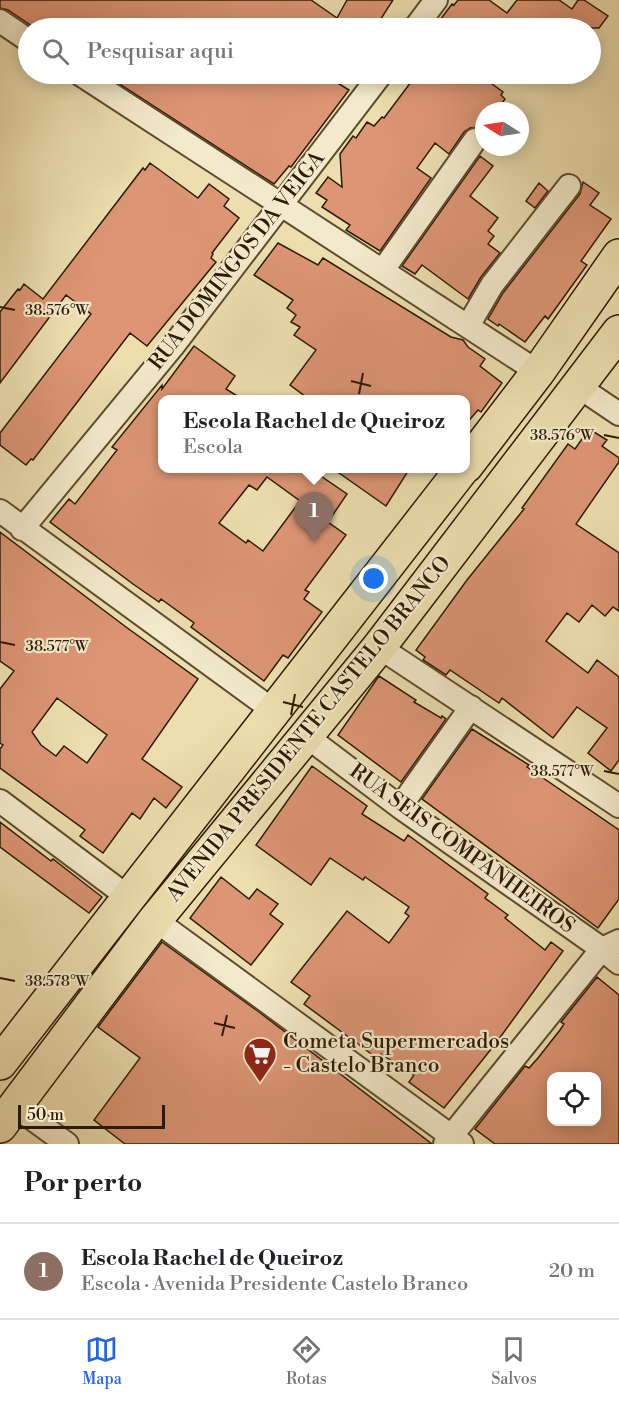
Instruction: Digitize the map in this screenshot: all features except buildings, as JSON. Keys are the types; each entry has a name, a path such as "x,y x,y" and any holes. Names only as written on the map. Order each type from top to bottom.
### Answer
{"main road":[{"name":"AVENIDA PRESIDENTE CASTELO BRANCO","path":"470,459 538,372 619,256"},
{"name":"AVENIDA PRESIDENTE CASTELO BRANCO","path":"7,1116 155,920 379,647 619,333"},
{"name":"AVENIDA PRESIDENTE CASTELO BRANCO","path":"0,1063 459,473"}],"street":[{"path":"422,18 436,0"},
{"path":"0,21 18,33"},
{"path":"95,84 538,372"},
{"name":"RUA DOMINGOS DA VEIGA","path":"22,529 173,346 373,84"},
{"path":"382,270 475,140"},
{"path":"468,326 492,285 569,186"},
{"path":"579,387 619,414"},
{"path":"1,514 274,711"},
{"path":"379,647 619,806"},
{"path":"400,807 471,707"},
{"name":"RUA SEIS COMPANHEIROS","path":"306,736 400,807 610,945 619,963"},
{"path":"0,801 128,897"},
{"path":"155,920 452,1141 610,945"},
{"path":"7,1116 67,1144"}],"place":[{"name":"Escola Rachel de Queiroz","path":"314,542"},
{"name":"Cometa Supermercados - Castelo Branco","path":"260,1083"}]}
